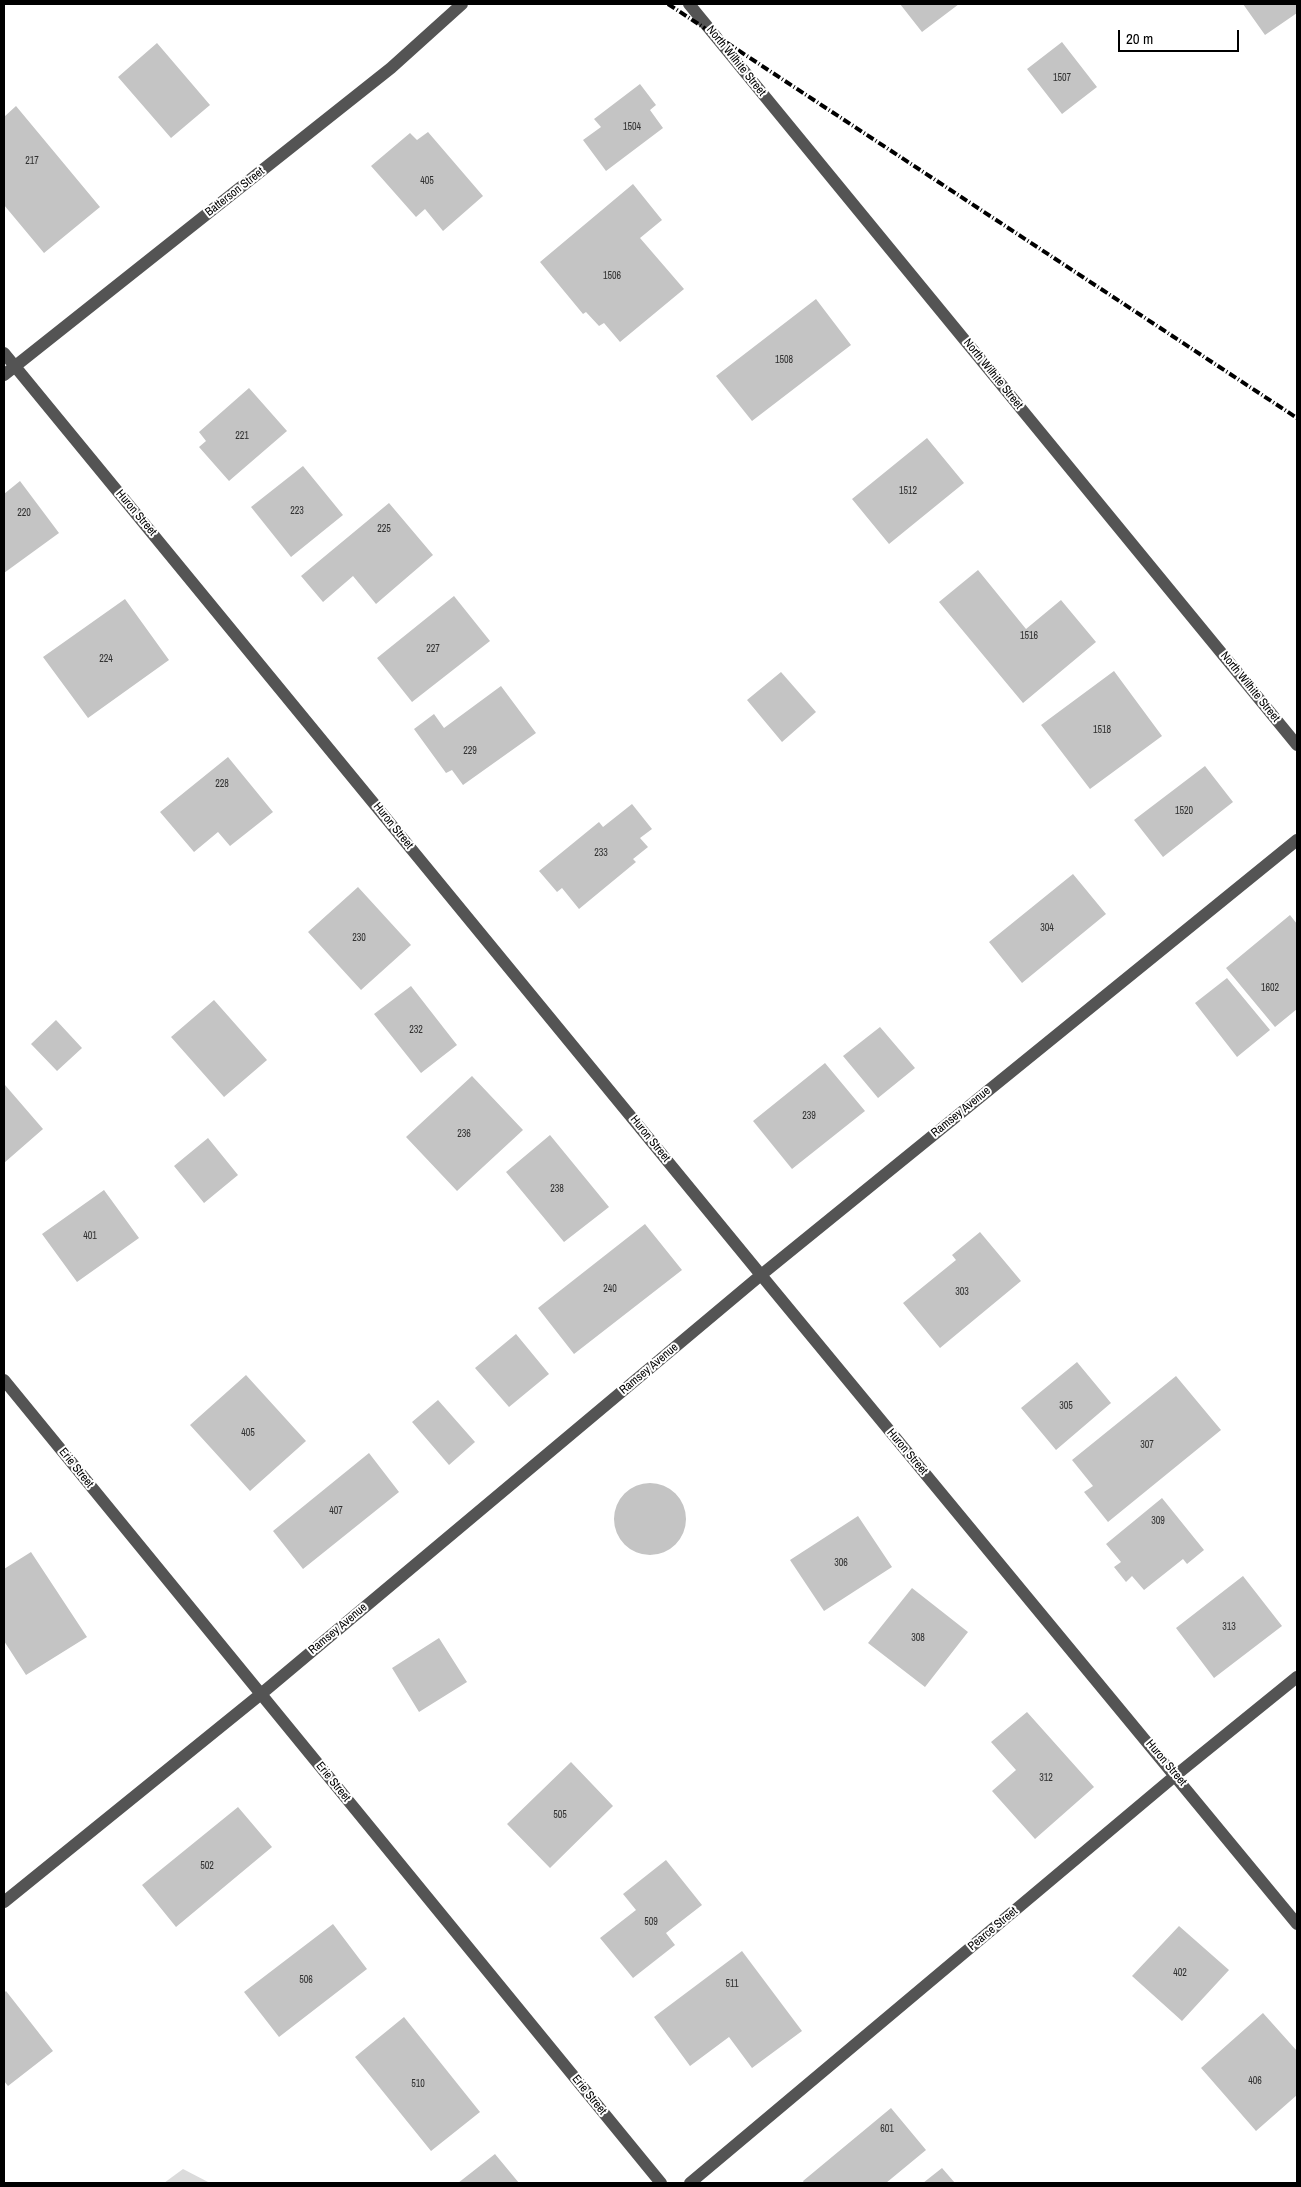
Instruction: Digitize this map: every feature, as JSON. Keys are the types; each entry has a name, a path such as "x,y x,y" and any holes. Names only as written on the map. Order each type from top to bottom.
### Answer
{"street":[{"name":"Batterson Street","path":"4,376 392,68 462,4"},
{"name":"North Wilhite Street","path":"689,4 1297,745"},
{"name":"Huron Street","path":"4,353 760,1275 1297,1924"},
{"name":"Ramsey Avenue","path":"4,1902 261,1694 760,1275 1297,840"},
{"name":"Erie Street","path":"4,1380 661,2183"},
{"name":"Pearce Street","path":"690,2183 1297,1677"}],"shaded area":[{"path":"183,2169 210,2183 164,2183"}],"building":[{"path":"900,4 959,4 922,32"},
{"path":"1243,4 1297,4 1297,13 1265,35"},
{"path":"1062,42 1097,87 1062,114 1027,69"},
{"path":"157,43 210,105 171,138 118,77"},
{"path":"640,84 656,105 650,110 663,128 606,171 583,140 601,127 594,119"},
{"path":"16,106 100,207 44,253 4,205 4,117"},
{"path":"428,132 483,196 443,231 425,209 416,217 371,166 410,133 417,140"},
{"path":"633,184 662,220 640,238 684,289 620,342 604,323 599,326 586,312 583,314 540,262"},
{"path":"816,299 851,345 752,421 716,376"},
{"path":"249,388 287,431 229,481 199,447 206,441 199,432"},
{"path":"927,438 964,483 889,544 852,499"},
{"path":"303,466 343,515 291,557 251,507"},
{"path":"20,481 59,533 4,573 4,494"},
{"path":"389,503 433,555 376,604 353,576 323,602 301,576"},
{"path":"978,570 1026,629 1061,600 1096,642 1023,703 939,602"},
{"path":"454,596 490,641 412,702 377,658"},
{"path":"125,599 169,660 88,718 43,657"},
{"path":"1114,671 1162,736 1090,789 1041,725"},
{"path":"781,672 816,712 782,742 747,700"},
{"path":"501,686 536,733 463,785 452,770 446,773 414,729 434,714 444,728"},
{"path":"228,757 273,812 230,846 218,832 194,852 160,812"},
{"path":"1205,766 1233,802 1163,857 1134,820"},
{"path":"632,804 652,829 640,838 648,847 633,859 636,862 579,909 562,888 557,892 539,871 599,822 603,827"},
{"path":"1073,874 1106,914 1022,983 989,942"},
{"path":"358,887 411,945 361,990 308,932"},
{"path":"1290,915 1297,924 1297,1009 1275,1027 1226,968"},
{"path":"1227,978 1270,1030 1237,1057 1195,1003"},
{"path":"411,986 457,1045 421,1073 374,1014"},
{"path":"214,1000 267,1060 224,1097 171,1037"},
{"path":"56,1020 82,1048 57,1071 31,1044"},
{"path":"880,1027 915,1068 878,1098 843,1056"},
{"path":"825,1063 865,1111 792,1169 753,1121"},
{"path":"472,1076 523,1130 457,1191 406,1137"},
{"path":"4,1086 43,1129 4,1163"},
{"path":"550,1135 609,1207 564,1242 506,1172"},
{"path":"208,1138 238,1175 204,1203 174,1166"},
{"path":"104,1190 139,1238 77,1282 42,1234"},
{"path":"645,1224 682,1270 574,1354 538,1308"},
{"path":"980,1232 1021,1281 940,1348 903,1303 956,1260 952,1255"},
{"path":"516,1334 549,1374 509,1407 475,1368"},
{"path":"1077,1362 1111,1403 1056,1450 1021,1408"},
{"path":"246,1375 306,1441 250,1491 190,1425"},
{"path":"1176,1376 1221,1430 1108,1522 1084,1492 1093,1486 1072,1460"},
{"path":"438,1400 475,1442 449,1465 412,1422"},
{"path":"369,1453 399,1492 303,1569 273,1531"},
{"path":"650,1483 670,1489 680,1499 686,1519 680,1539 670,1549 650,1555 630,1549 620,1539 614,1519 620,1499 630,1489"},
{"path":"1162,1498 1204,1550 1187,1564 1183,1559 1144,1590 1132,1576 1126,1582 1114,1567 1121,1562 1106,1544"},
{"path":"858,1516 892,1567 824,1611 790,1560"},
{"path":"31,1552 87,1637 26,1675 4,1641 4,1569"},
{"path":"1243,1576 1282,1626 1214,1678 1176,1628"},
{"path":"912,1588 968,1632 925,1687 868,1643"},
{"path":"439,1638 467,1682 419,1712 392,1668"},
{"path":"1027,1712 1094,1787 1035,1839 992,1791 1016,1770 991,1742"},
{"path":"571,1762 613,1806 550,1868 507,1824"},
{"path":"238,1807 272,1847 176,1927 142,1885"},
{"path":"666,1860 702,1905 666,1933 675,1945 633,1978 600,1938 636,1910 623,1894"},
{"path":"333,1924 367,1969 279,2037 244,1992"},
{"path":"1179,1926 1229,1970 1182,2021 1132,1976"},
{"path":"742,1951 802,2031 752,2068 729,2037 690,2066 654,2017"},
{"path":"6,1991 53,2051 8,2086 4,2081 4,1993"},
{"path":"1263,2013 1297,2051 1297,2095 1256,2131 1201,2068"},
{"path":"404,2017 480,2112 431,2151 355,2057"},
{"path":"891,2108 926,2150 886,2183 804,2183 803,2181"},
{"path":"495,2154 519,2183 458,2183"},
{"path":"942,2168 955,2183 923,2183"}],"railway":[{"path":"668,4 1297,418"}]}
